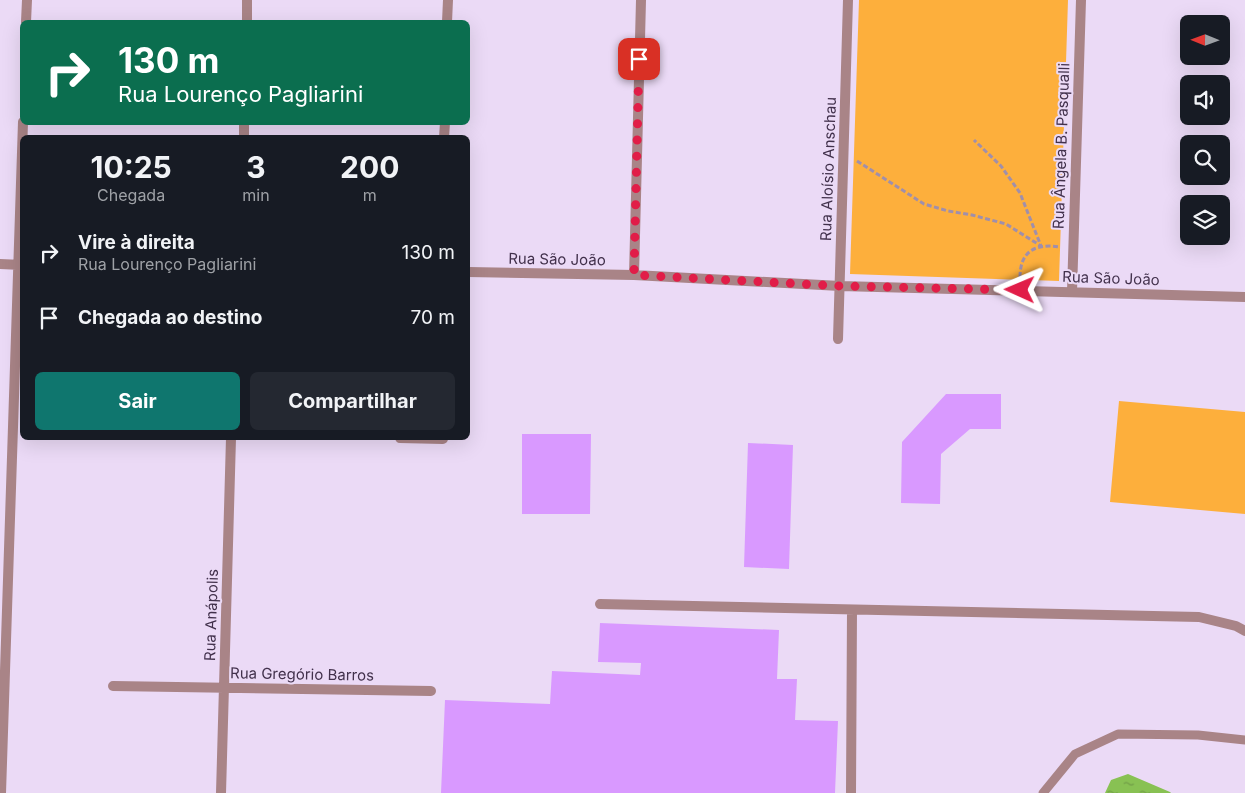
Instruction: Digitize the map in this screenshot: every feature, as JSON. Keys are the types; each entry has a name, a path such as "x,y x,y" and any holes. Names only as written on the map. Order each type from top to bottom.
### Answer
{"street":[{"path":"26,0 26,20"},
{"path":"246,20 247,0"},
{"path":"447,20 448,0"},
{"path":"634,275 641,0"},
{"name":"Rua Aloísio Anschau","path":"838,339 848,0"},
{"name":"Rua Ângela B. Pasqualli","path":"1072,292 1081,0"},
{"path":"0,264 20,265 1,793"},
{"name":"Rua São João","path":"470,272 634,275 840,286 1245,297"},
{"name":"Rua Anápolis","path":"221,793 231,440"},
{"path":"600,604 1199,617 1236,626 1245,631"},
{"path":"851,793 852,610"},
{"name":"Rua Gregório Barros","path":"113,686 431,691"}],"lane":[{"path":"1043,793 1075,754 1118,734 1198,735 1245,740"}],"path":[{"path":"974,140 1001,166 1020,193 1041,246"},
{"path":"844,153 924,204 1006,224 1041,246"},
{"path":"1020,290 1022,259 1030,250 1041,246 1073,249"}],"shaded area":[{"path":"859,0 1068,0 1059,281 850,274"},
{"path":"1119,401 1245,412 1245,514 1110,502"}],"water":[{"path":"1128,774 1171,793 1105,793 1111,780"}],"building":[{"path":"946,394 1001,394 1001,429 970,429 941,454 940,504 901,503 902,442"},
{"path":"522,434 591,434 590,514 522,514"},
{"path":"748,443 793,445 789,569 744,567"},
{"path":"600,623 779,630 777,679 797,679 795,720 838,721 835,793 441,793 445,700 550,704 552,671 640,675 641,663 598,662"}],"route":[{"path":"639,59 634,275 840,286 1020,290"}]}
